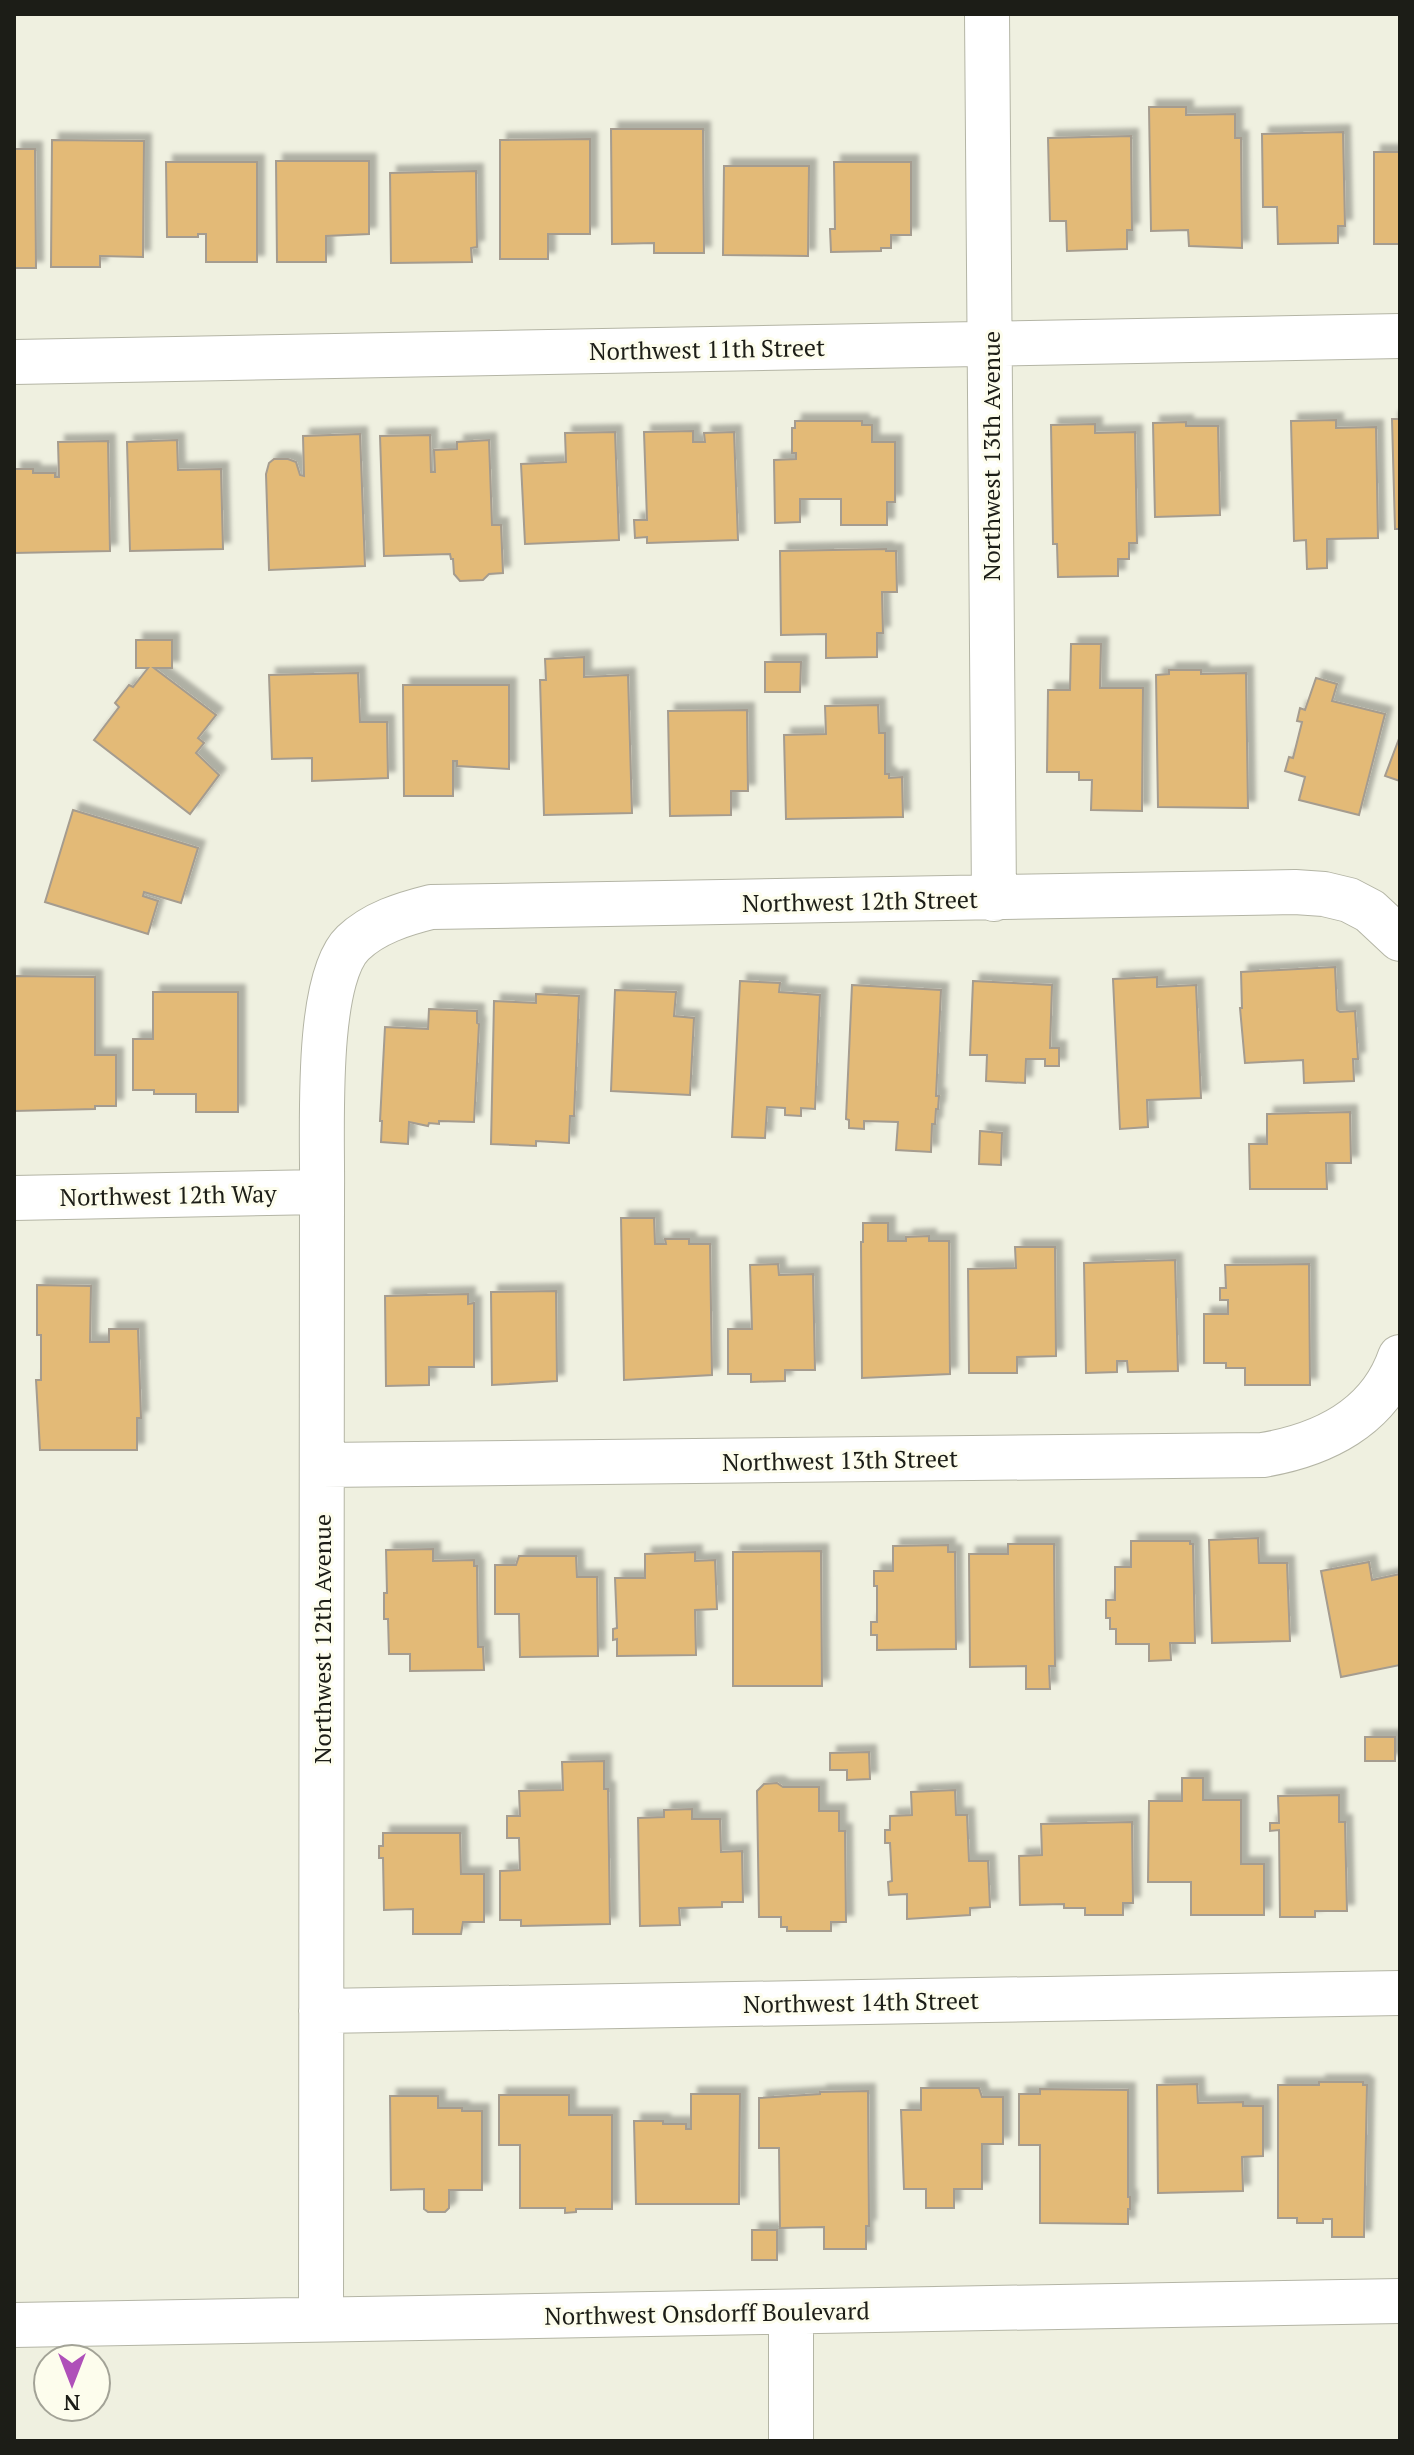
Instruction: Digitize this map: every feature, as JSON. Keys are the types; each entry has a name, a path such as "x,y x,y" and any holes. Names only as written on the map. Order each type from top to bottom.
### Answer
{"street":[{"name":"Northwest 13th Avenue","path":"987,14 994,899"},
{"name":"Northwest 11th Street","path":"14,362 1400,336"},
{"name":"Northwest 12th Street","path":"339,960 353,943 387,921 431,907 1295,892 1349,900 1370,911 1394,932"},
{"name":"Northwest 12th Avenue","path":"321,2319 322,1192 325,1033 328,999 339,960"},
{"name":"Northwest 12th Way","path":"14,1198 322,1192"},
{"name":"Northwest 13th Street","path":"322,1465 1263,1455 1293,1450 1315,1442 1352,1422 1385,1389 1400,1357"},
{"name":"Northwest 14th Street","path":"321,2011 1400,1993"},
{"name":"Northwest Onsdorff Boulevard","path":"14,2325 1400,2301"},
{"path":"791,2312 791,2441"}],"building":[{"path":"1149,107 1186,107 1186,115 1235,114 1235,138 1241,138 1242,248 1189,246 1188,230 1151,231"},
{"path":"611,129 703,129 704,253 654,253 654,243 612,244"},
{"path":"1343,132 1345,226 1338,226 1338,243 1278,244 1277,207 1263,207 1262,134"},
{"path":"1131,136 1132,230 1127,230 1127,249 1067,251 1066,221 1050,221 1048,138"},
{"path":"590,139 590,234 548,234 548,259 500,259 500,140"},
{"path":"52,140 144,141 143,257 100,256 100,267 51,267"},
{"path":"14,149 35,149 36,268 14,268"},
{"path":"1374,152 1400,152 1400,244 1374,244"},
{"path":"276,161 369,161 369,234 326,236 326,262 277,262"},
{"path":"166,162 257,162 257,262 206,262 206,234 167,237"},
{"path":"834,162 911,162 911,235 891,235 891,248 881,248 881,251 831,252 830,229 835,229"},
{"path":"724,166 809,166 808,256 723,255"},
{"path":"476,171 477,247 471,248 472,262 391,263 390,173"},
{"path":"1392,419 1400,419 1400,529 1395,529"},
{"path":"1336,420 1336,428 1376,427 1378,538 1327,539 1327,568 1307,569 1306,540 1294,541 1291,421"},
{"path":"795,421 862,421 862,425 872,425 872,442 895,442 895,502 887,502 887,525 841,525 841,499 800,499 800,522 775,523 774,460 796,459 796,453 792,453"},
{"path":"1186,422 1186,426 1218,426 1220,515 1155,517 1153,423"},
{"path":"1095,424 1095,433 1135,432 1137,543 1129,543 1129,559 1118,559 1118,576 1058,577 1057,544 1053,544 1051,425"},
{"path":"693,431 693,442 705,442 704,433 734,432 738,540 647,543 647,537 635,538 634,520 647,520 644,432"},
{"path":"615,432 619,540 525,544 521,464 566,462 565,433"},
{"path":"360,434 365,566 269,570 266,474 269,463 274,459 288,459 296,462 300,475 304,476 303,436"},
{"path":"430,435 431,472 435,472 434,450 457,449 457,442 489,440 492,525 501,525 503,573 489,574 483,580 460,581 454,574 450,554 384,556 380,436"},
{"path":"177,440 178,470 221,469 223,549 130,551 127,442"},
{"path":"108,441 110,551 14,553 14,469 33,469 33,473 55,473 55,477 59,477 58,442"},
{"path":"780,551 896,551 897,592 882,592 883,633 877,633 877,657 826,658 826,634 781,635"},
{"path":"136,640 172,640 172,668 154,668 216,715 198,738 204,743 196,753 219,775 190,814 94,740 119,707 115,703 148,668 136,668"},
{"path":"1071,644 1101,644 1100,688 1143,688 1142,811 1091,810 1092,780 1079,780 1079,772 1047,772 1048,690 1070,690"},
{"path":"584,657 584,677 628,675 632,813 544,815 540,680 546,680 545,659"},
{"path":"765,662 801,662 800,692 765,692"},
{"path":"1169,670 1201,670 1201,674 1246,673 1248,808 1158,807 1156,675 1169,674"},
{"path":"358,673 360,722 387,722 388,778 312,781 312,758 272,759 269,675"},
{"path":"1316,678 1337,684 1332,701 1385,714 1359,815 1299,800 1305,777 1285,771 1289,757 1293,758 1302,722 1297,721 1300,708 1305,710"},
{"path":"403,685 509,685 509,769 457,766 457,761 453,761 453,796 404,796"},
{"path":"878,705 879,733 885,733 885,774 889,774 889,778 902,777 903,817 786,819 784,735 826,734 825,706"},
{"path":"747,710 748,791 731,791 731,815 670,816 668,711"},
{"path":"1400,736 1400,781 1385,776"},
{"path":"73,810 198,848 181,903 144,892 143,896 158,901 148,934 45,902"},
{"path":"1335,967 1337,1010 1355,1011 1358,1059 1353,1059 1354,1081 1304,1083 1303,1060 1245,1063 1240,1008 1241,972"},
{"path":"14,976 95,977 95,1055 116,1055 116,1106 14,1111"},
{"path":"1157,977 1157,987 1196,985 1201,1098 1147,1100 1148,1127 1120,1129 1113,979"},
{"path":"740,981 780,983 779,992 820,995 815,1109 801,1108 801,1116 785,1115 785,1108 767,1107 765,1138 732,1137"},
{"path":"973,981 1052,985 1050,1048 1059,1048 1059,1066 1045,1066 1045,1059 1026,1059 1025,1083 986,1081 987,1055 970,1055"},
{"path":"852,985 941,990 936,1096 939,1096 935,1124 932,1124 931,1152 896,1150 898,1122 864,1121 864,1129 849,1128 849,1120 846,1119"},
{"path":"615,990 676,992 674,1016 694,1018 690,1095 611,1091"},
{"path":"153,992 238,992 238,1112 196,1112 196,1094 154,1094 154,1090 133,1090 133,1039 153,1039"},
{"path":"536,994 579,996 574,1116 570,1116 569,1143 536,1141 536,1146 491,1144 494,1001 536,1003"},
{"path":"429,1009 477,1011 474,1122 439,1121 439,1124 429,1123 428,1126 409,1122 408,1144 381,1142 385,1027 428,1029"},
{"path":"1350,1112 1351,1163 1326,1163 1327,1189 1250,1189 1249,1144 1267,1144 1267,1114"},
{"path":"980,1131 1002,1133 1001,1165 979,1164"},
{"path":"621,1218 654,1218 655,1244 666,1244 665,1239 689,1239 689,1244 710,1244 712,1375 624,1380"},
{"path":"863,1223 888,1223 888,1241 929,1236 929,1241 949,1241 950,1374 862,1378"},
{"path":"1015,1247 1055,1247 1056,1356 1017,1357 1017,1373 969,1373 968,1269 1016,1268"},
{"path":"1175,1260 1178,1371 1128,1372 1127,1361 1117,1361 1117,1372 1086,1373 1084,1263"},
{"path":"778,1264 779,1275 813,1274 815,1370 785,1370 785,1381 751,1382 751,1374 728,1374 728,1329 752,1329 750,1265"},
{"path":"1309,1264 1310,1385 1245,1385 1245,1368 1226,1368 1226,1363 1204,1363 1204,1314 1228,1314 1228,1300 1220,1300 1220,1288 1226,1288 1225,1265"},
{"path":"37,1285 91,1286 90,1342 109,1342 109,1329 138,1329 141,1418 137,1418 137,1450 40,1450 36,1380 41,1380 41,1335 37,1335"},
{"path":"556,1291 557,1381 492,1385 491,1292"},
{"path":"468,1294 468,1304 474,1303 474,1367 429,1367 429,1385 386,1386 385,1296"},
{"path":"1258,1538 1259,1563 1287,1563 1290,1641 1212,1643 1209,1540"},
{"path":"1131,1541 1190,1541 1193,1544 1195,1643 1170,1643 1171,1660 1149,1661 1149,1644 1116,1644 1116,1629 1110,1629 1110,1618 1106,1618 1106,1600 1115,1600 1115,1567 1131,1567"},
{"path":"1008,1544 1054,1544 1055,1666 1049,1666 1050,1689 1026,1689 1026,1666 970,1667 969,1554 1008,1554"},
{"path":"948,1545 948,1552 955,1552 956,1649 877,1650 877,1635 871,1635 871,1622 877,1622 874,1571 893,1571 893,1546"},
{"path":"433,1549 433,1561 474,1560 474,1566 477,1566 478,1647 483,1647 484,1670 410,1671 410,1654 389,1654 388,1619 384,1619 386,1550"},
{"path":"821,1551 822,1686 733,1686 733,1552"},
{"path":"695,1552 695,1561 715,1560 717,1609 695,1610 696,1655 617,1656 617,1639 613,1640 613,1629 617,1628 615,1578 645,1578 645,1554"},
{"path":"519,1556 576,1556 577,1577 597,1577 598,1656 520,1657 519,1614 495,1614 495,1565 516,1565"},
{"path":"1369,1562 1372,1580 1400,1574 1400,1665 1341,1677 1321,1571"},
{"path":"1365,1737 1395,1737 1395,1761 1365,1761"},
{"path":"869,1752 870,1779 847,1780 847,1770 830,1770 830,1753"},
{"path":"604,1761 604,1789 608,1789 610,1924 521,1926 521,1920 500,1920 500,1871 520,1870 519,1838 507,1838 507,1816 520,1816 519,1791 563,1790 562,1762"},
{"path":"1182,1778 1203,1778 1203,1800 1241,1800 1241,1864 1264,1864 1264,1915 1191,1915 1191,1882 1148,1882 1149,1801 1182,1801"},
{"path":"777,1783 783,1787 819,1787 819,1811 839,1811 839,1831 845,1831 846,1922 831,1922 831,1931 787,1931 787,1927 781,1927 781,1917 759,1917 757,1791 764,1784"},
{"path":"955,1790 956,1815 967,1815 969,1861 988,1861 990,1907 970,1908 970,1915 907,1919 907,1894 889,1895 888,1882 892,1881 890,1843 885,1843 885,1830 890,1830 890,1816 912,1815 911,1792"},
{"path":"1339,1795 1339,1822 1345,1822 1347,1911 1315,1911 1315,1917 1280,1917 1279,1830 1270,1831 1270,1823 1279,1823 1278,1796"},
{"path":"692,1809 692,1819 720,1819 721,1852 742,1851 743,1902 722,1902 722,1907 679,1908 680,1925 640,1926 638,1818 664,1817 664,1810"},
{"path":"1132,1822 1133,1903 1123,1903 1123,1915 1085,1915 1085,1908 1064,1908 1064,1904 1020,1905 1019,1856 1042,1855 1041,1824"},
{"path":"383,1833 460,1833 461,1874 484,1874 484,1922 463,1922 461,1934 413,1934 413,1909 384,1910 383,1858 379,1858"},
{"path":"1319,2082 1363,2082 1367,2085 1364,2237 1332,2237 1332,2219 1323,2219 1323,2223 1297,2223 1297,2218 1278,2218 1278,2085 1319,2085"},
{"path":"1197,2084 1198,2103 1243,2102 1243,2106 1263,2106 1263,2156 1242,2157 1243,2191 1158,2193 1157,2085"},
{"path":"921,2088 979,2088 982,2097 1003,2097 1003,2144 982,2144 982,2189 954,2189 954,2208 926,2208 926,2189 904,2189 901,2110 921,2110"},
{"path":"1040,2089 1128,2090 1128,2224 1040,2223 1040,2145 1019,2145 1019,2094 1040,2094"},
{"path":"868,2091 869,2226 866,2226 866,2249 824,2249 824,2227 780,2228 779,2148 759,2148 759,2098"},
{"path":"691,2094 740,2094 739,2204 636,2204 634,2121 686,2124 686,2129 691,2129"},
{"path":"499,2095 569,2095 569,2115 612,2115 612,2209 576,2209 576,2212 565,2213 565,2208 520,2208 520,2145 499,2145"},
{"path":"390,2096 438,2096 438,2108 482,2111 482,2190 449,2190 449,2208 445,2212 428,2212 424,2209 424,2189 391,2190"},
{"path":"752,2230 777,2230 777,2260 752,2260"}]}
